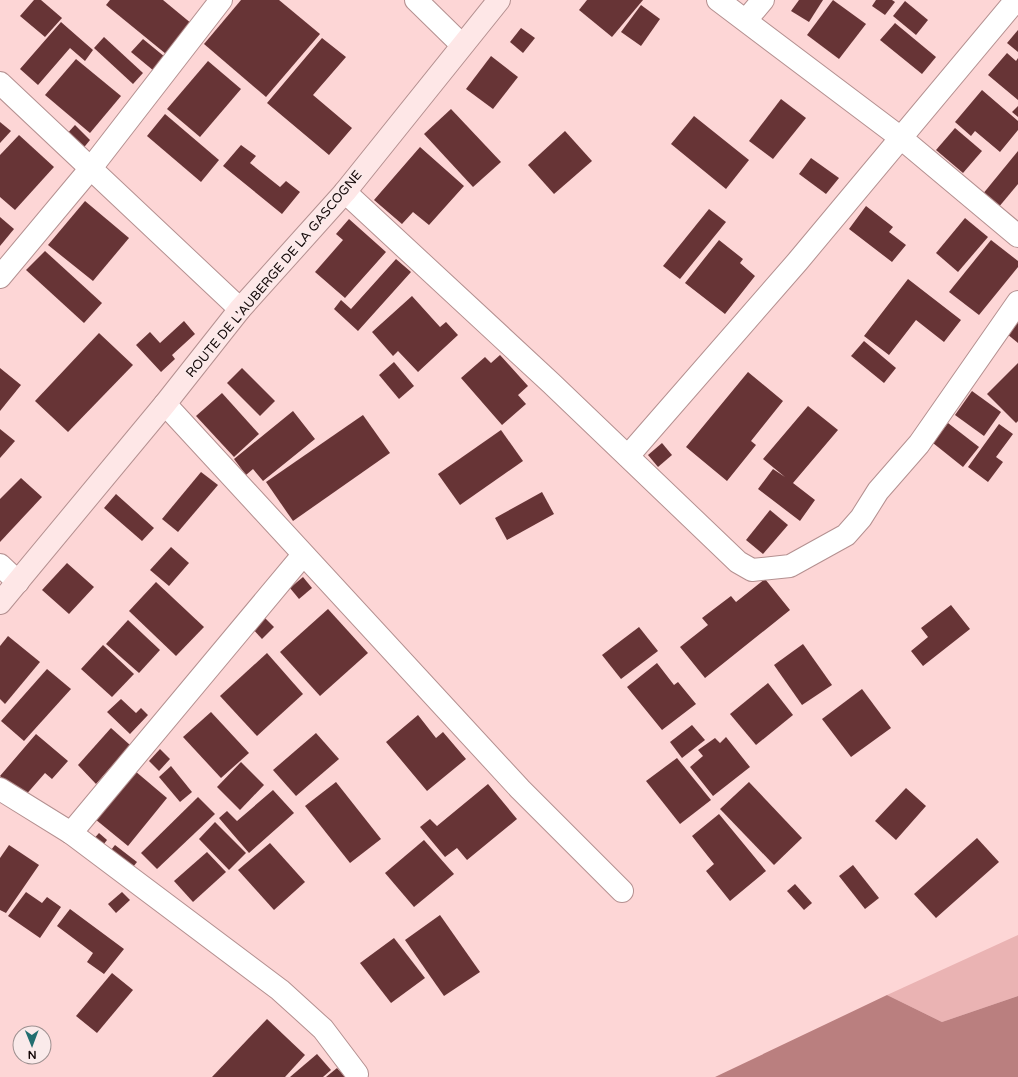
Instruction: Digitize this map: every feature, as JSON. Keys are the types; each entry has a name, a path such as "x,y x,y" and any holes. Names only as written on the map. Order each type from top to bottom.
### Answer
{"street":[{"path":"0,276 91,168 221,0"},
{"path":"416,0 462,45"},
{"name":"ROUTE DE L'AUBERGE DE LA GASCOGNE","path":"0,603 165,404 240,309 345,192 499,0"},
{"path":"718,0 901,138 1018,236"},
{"path":"746,20 763,0"},
{"path":"628,456 798,261 1016,0"},
{"path":"0,83 240,309"},
{"path":"345,192 628,456 738,562 752,570 790,566 846,535 861,518 878,491 919,444 1018,302"},
{"path":"165,404 520,789 622,892"},
{"path":"71,833 303,555"},
{"path":"0,565 18,582"},
{"path":"0,789 71,833 280,990 323,1029 357,1074"}],"shaded area":[{"path":"1018,935 1018,996 942,1022 887,995"},
{"path":"887,995 942,1022 1018,996 1018,1077 715,1077"}],"building":[{"path":"34,0 41,0 62,18 45,37 20,16"},
{"path":"110,0 163,0 192,24 166,54 106,5"},
{"path":"241,0 279,0 320,34 266,97 204,44"},
{"path":"587,0 643,0 612,37 579,10"},
{"path":"799,0 823,0 809,22 791,11"},
{"path":"833,0 866,24 839,59 807,35"},
{"path":"876,0 892,0 895,2 885,15 872,6"},
{"path":"905,1 928,20 916,35 893,16"},
{"path":"641,5 660,19 641,46 621,32"},
{"path":"61,22 93,50 85,61 70,48 38,85 20,69"},
{"path":"895,23 936,57 922,74 880,40"},
{"path":"521,28 535,38 523,53 510,42"},
{"path":"1018,30 1018,52 1007,43"},
{"path":"104,37 143,73 133,84 94,48"},
{"path":"322,38 346,57 313,95 352,128 329,155 267,103"},
{"path":"143,39 165,57 154,71 131,52"},
{"path":"1007,53 1016,61 1018,58 1018,100 988,75"},
{"path":"491,56 518,77 493,109 466,89"},
{"path":"76,59 121,96 90,133 45,95"},
{"path":"208,61 241,89 200,137 167,109"},
{"path":"982,90 1018,121 1018,130 1000,152 975,131 971,136 955,122"},
{"path":"781,99 806,118 773,159 749,141"},
{"path":"1018,106 1018,117 1012,112"},
{"path":"451,109 501,162 473,187 424,134"},
{"path":"165,114 219,160 201,182 147,136"},
{"path":"694,116 749,160 726,189 671,144"},
{"path":"0,122 11,131 0,143"},
{"path":"75,125 90,140 81,151 65,136"},
{"path":"955,128 982,151 963,173 936,150"},
{"path":"565,131 592,161 554,194 528,165"},
{"path":"19,135 54,167 15,210 0,197 0,155"},
{"path":"241,145 256,156 250,163 280,187 286,181 300,192 282,214 223,166"},
{"path":"420,147 464,186 429,225 413,212 402,224 374,200"},
{"path":"1018,151 1018,184 998,208 982,195"},
{"path":"811,158 839,178 826,194 799,174"},
{"path":"85,201 129,238 93,281 48,245"},
{"path":"866,206 893,227 889,232 906,245 892,262 849,229"},
{"path":"709,209 726,222 680,279 663,266"},
{"path":"0,217 14,229 0,246"},
{"path":"965,218 988,237 958,272 936,253"},
{"path":"349,219 386,252 345,298 315,272 343,240 336,234"},
{"path":"719,240 743,259 740,263 755,276 725,314 685,283"},
{"path":"991,240 1018,261 1018,267 979,315 949,292"},
{"path":"45,251 102,303 84,323 26,270"},
{"path":"396,259 411,272 358,331 334,309 341,300 351,309"},
{"path":"908,279 961,320 944,342 916,320 889,355 864,336"},
{"path":"412,296 440,327 446,322 458,335 418,372 398,351 393,356 372,332"},
{"path":"1018,309 1018,343 1001,329"},
{"path":"184,321 195,334 172,355 175,359 161,372 136,345 150,332 160,343"},
{"path":"99,333 133,365 68,432 35,401"},
{"path":"864,341 896,368 884,383 851,356"},
{"path":"500,355 528,386 518,395 526,404 502,425 461,378 485,357 491,363"},
{"path":"394,362 414,386 399,399 379,375"},
{"path":"1018,363 1018,421 1016,423 987,394"},
{"path":"0,368 21,385 0,411"},
{"path":"242,368 275,401 260,416 227,383"},
{"path":"748,372 783,401 751,441 756,445 727,481 686,447"},
{"path":"972,391 1001,412 984,436 955,415"},
{"path":"222,393 259,434 234,457 196,416"},
{"path":"808,406 838,430 793,483 815,500 800,521 758,489 773,469 785,477 763,459"},
{"path":"293,411 315,439 263,481 253,469 246,475 234,459"},
{"path":"363,415 390,453 293,521 266,482"},
{"path":"948,423 979,447 963,467 933,443"},
{"path":"999,424 1013,434 996,457 1003,462 988,482 968,467"},
{"path":"0,429 15,441 0,458"},
{"path":"501,430 523,461 460,505 438,474"},
{"path":"662,443 672,455 658,467 648,455"},
{"path":"201,472 218,485 178,532 162,519"},
{"path":"21,478 42,497 0,542 0,499"},
{"path":"542,492 554,514 507,540 495,518"},
{"path":"116,494 154,528 142,541 104,508"},
{"path":"770,510 788,525 763,554 746,540"},
{"path":"171,547 189,563 169,586 150,570"},
{"path":"67,563 94,587 69,614 42,590"},
{"path":"303,577 312,588 299,599 290,588"},
{"path":"765,579 790,610 705,678 680,647 708,625 702,618 731,596 736,602"},
{"path":"156,582 204,627 176,656 129,611"},
{"path":"951,605 970,629 923,666 911,651 928,637 921,628"},
{"path":"328,609 368,653 320,696 280,652"},
{"path":"264,617 274,627 262,639 252,628"},
{"path":"128,620 160,650 139,673 106,644"},
{"path":"639,627 658,651 621,679 602,655"},
{"path":"8,636 40,662 5,704 0,699 0,646"},
{"path":"803,644 832,685 802,705 774,665"},
{"path":"103,645 134,674 112,697 81,669"},
{"path":"267,653 303,694 257,736 220,696"},
{"path":"657,663 674,685 678,682 696,704 662,730 627,687"},
{"path":"47,669 71,689 24,741 1,721"},
{"path":"768,683 793,715 756,745 730,714"},
{"path":"862,689 891,728 851,757 822,719"},
{"path":"121,699 136,713 141,708 148,715 130,734 107,712"},
{"path":"211,712 249,753 221,778 183,737"},
{"path":"418,715 436,738 443,732 466,759 427,791 386,742"},
{"path":"692,725 705,740 682,758 670,742"},
{"path":"111,728 130,745 96,784 78,765"},
{"path":"316,733 339,759 296,796 273,770"},
{"path":"36,734 68,761 52,779 45,773 24,797 0,776"},
{"path":"726,737 750,767 713,796 690,767 703,756 698,750 715,738 720,743"},
{"path":"160,749 170,759 159,771 149,761"},
{"path":"677,758 711,800 680,824 646,781"},
{"path":"241,762 264,785 240,810 217,787"},
{"path":"171,766 192,792 180,802 159,777"},
{"path":"135,771 167,798 128,846 95,819"},
{"path":"336,782 381,839 350,863 305,806"},
{"path":"749,782 802,838 774,865 720,809"},
{"path":"488,784 517,819 467,860 457,848 445,857 420,827 430,819 437,826"},
{"path":"906,788 926,806 896,840 875,821"},
{"path":"273,790 294,813 249,853 219,818 227,811 237,821"},
{"path":"198,797 215,814 157,869 141,853"},
{"path":"719,814 766,871 730,901 706,871 714,864 692,836"},
{"path":"215,822 246,853 229,870 199,839"},
{"path":"99,833 107,840 100,849 91,842"},
{"path":"977,838 999,862 936,918 914,894"},
{"path":"424,840 454,874 414,907 385,873"},
{"path":"270,843 305,882 274,910 238,870"},
{"path":"9,845 39,865 6,913 0,910 0,858"},
{"path":"115,845 137,862 129,872 107,855"},
{"path":"207,852 226,872 193,902 174,881"},
{"path":"853,865 879,898 865,909 839,876"},
{"path":"795,884 812,903 804,910 787,891"},
{"path":"26,892 42,903 47,897 61,907 40,938 8,916"},
{"path":"122,892 130,900 116,913 108,904"},
{"path":"70,909 124,949 104,974 87,962 93,953 57,926"},
{"path":"440,915 480,972 444,996 405,940"},
{"path":"394,938 425,978 391,1003 360,963"},
{"path":"112,973 133,990 97,1033 76,1016"},
{"path":"267,1019 305,1055 285,1077 212,1077"},
{"path":"317,1054 331,1070 323,1077 290,1077"},
{"path":"337,1068 345,1077 326,1077"}]}
